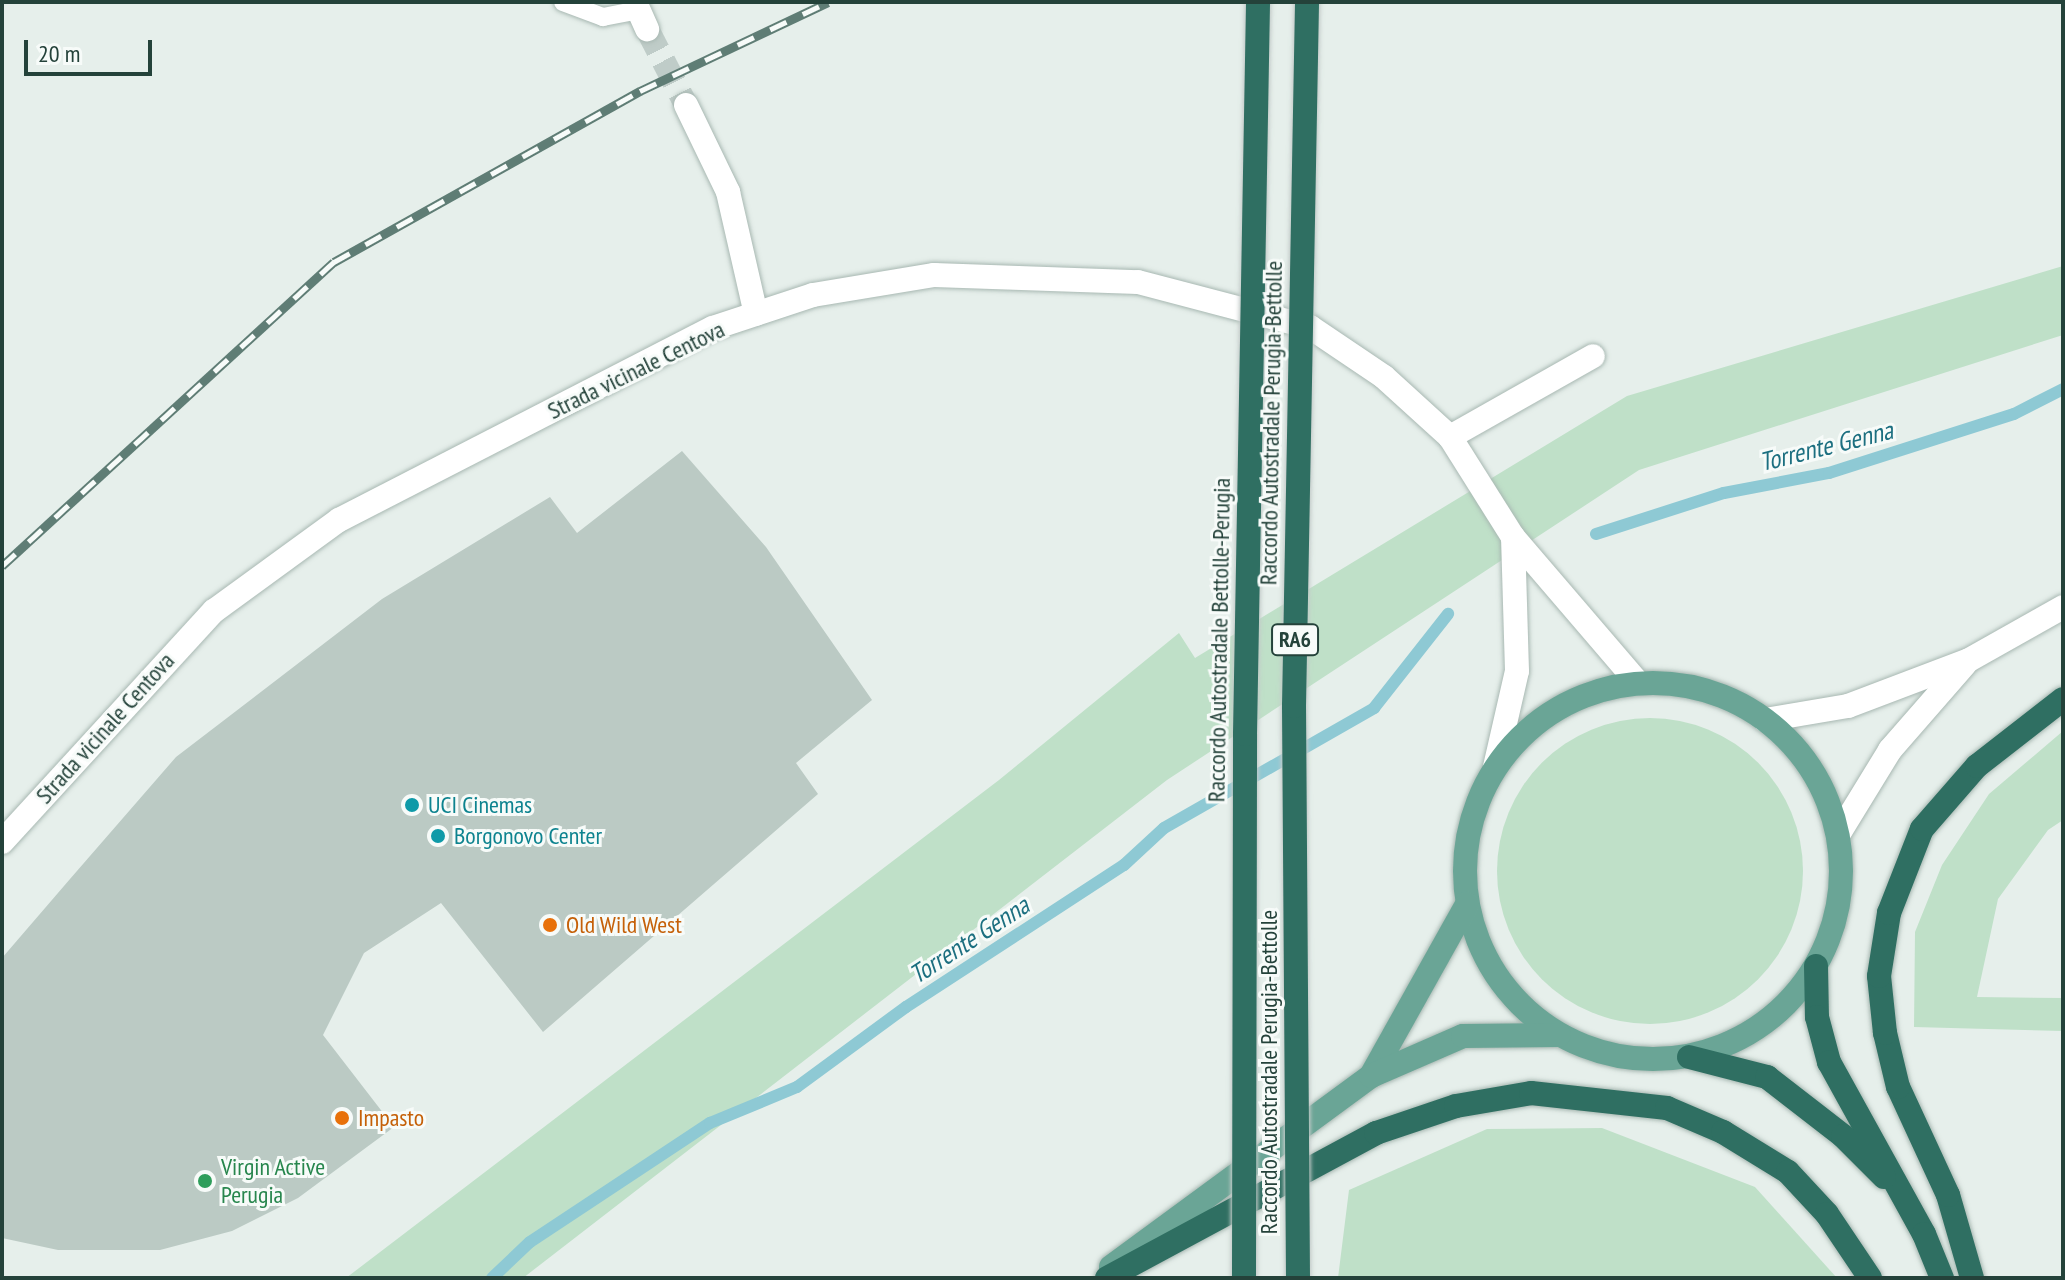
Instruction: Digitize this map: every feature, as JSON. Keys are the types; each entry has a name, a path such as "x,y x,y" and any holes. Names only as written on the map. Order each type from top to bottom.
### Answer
{"highway":[{"name":"Raccordo Autostradale Bettolle-Perugia","path":"1244,1278 1245,734 1258,2"},
{"name":"Raccordo Autostradale Perugia-Bettolle","path":"1298,1278 1294,706 1307,2"},
{"path":"1972,1278 1948,1195 1898,1087 1885,1033 1879,976 1889,913 1922,829 1977,766 2063,699"},
{"path":"1816,966 1817,1017 1829,1062 1942,1278"},
{"path":"1689,1057 1767,1077 1843,1136 1900,1193"},
{"path":"1107,1278 1376,1133 1456,1106 1531,1093 1667,1108 1723,1132 1788,1172 1827,1214 1870,1278"}],"main road":[{"path":"1638,683 1683,685 1726,697 1765,720 1798,752 1824,791 1838,835 1841,880 1834,925 1816,966 1784,1008 1740,1039 1689,1057 1645,1060 1615,1055 1559,1035 1516,1001 1485,956 1467,904 1465,857 1474,810 1495,767 1534,725 1570,703 1638,683"},
{"path":"1371,1076 1467,904"},
{"path":"1097,1278 1371,1076 1463,1036 1559,1035"}],"street":[{"path":"686,105 728,192 756,314"},
{"name":"Strada vicinale Centova","path":"2,842 148,676 214,611 281,558 339,520 713,328 813,295 934,275 1138,282 1310,327 1384,377 1450,437 1513,537 1638,683"},
{"path":"1450,437 1593,356"},
{"path":"1495,767 1517,671 1513,537"},
{"path":"1765,720 1848,706 1969,660 2063,607"},
{"path":"1838,835 1890,750 1969,660"}],"lane":[{"path":"563,2 603,17 640,14"}],"green space":[{"path":"2063,266 2063,335 1639,470 1167,780 523,1278 346,1278 999,780 1179,633 1195,658 1627,396"},
{"path":"1635,718 1665,718 1709,729 1735,743 1759,762 1778,786 1792,812 1801,841 1801,901 1792,930 1778,956 1759,980 1735,999 1695,1018 1665,1024 1635,1024 1591,1013 1565,999 1531,968 1503,916 1497,886 1497,856 1508,812 1522,786 1553,752 1605,724"},
{"path":"2063,731 2063,820 2048,830 1998,899 1977,997 2063,998 2063,1031 1914,1027 1915,932 1942,865 1989,794"},
{"path":"1602,1128 1755,1187 1837,1278 1338,1278 1349,1190 1487,1129"}],"building":[{"name":"Borgonovo Center","path":"682,451 766,547 872,700 796,763 818,794 543,1032 441,903 364,953 323,1035 394,1127 298,1198 232,1231 160,1250 58,1250 2,1238 2,958 70,879 176,757 382,599 550,497 577,533"}],"waterway":[{"name":"Torrente Genna","path":"1596,534 1724,493 1829,473 2014,414 2063,389"},
{"name":"Torrente Genna","path":"492,1278 530,1242 710,1123 797,1087 906,1007 1124,865 1164,828 1374,708 1448,614"}],"tunnel":[{"path":"647,29 686,105"}],"railway":[{"path":"2,566 334,262 640,91 828,2"}],"place":[{"name":"UCI Cinemas","path":"412,805"},
{"name":"Borgonovo Center","path":"438,836"},
{"name":"Old Wild West","path":"550,925"},
{"name":"Impasto","path":"342,1118"},
{"name":"Virgin Active Perugia","path":"205,1181"}]}
